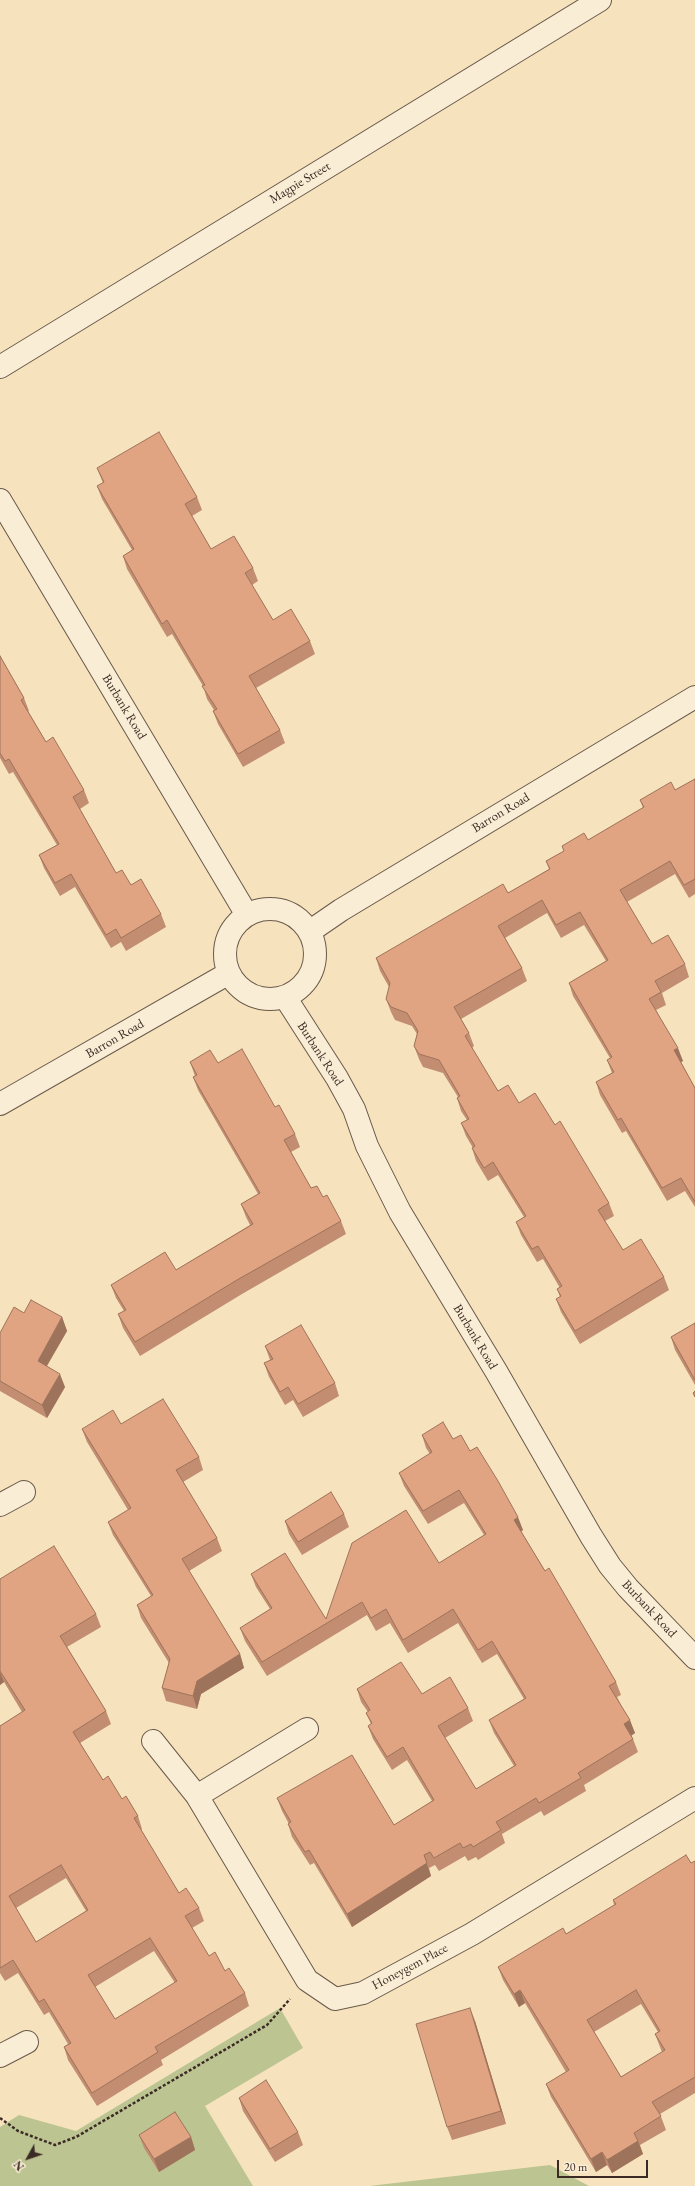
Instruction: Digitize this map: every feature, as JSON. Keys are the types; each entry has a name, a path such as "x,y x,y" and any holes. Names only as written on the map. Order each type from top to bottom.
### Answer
{"street":[{"name":"Magpie Street","path":"0,366 600,0"},
{"name":"Burbank Road","path":"0,500 248,915"},
{"name":"Barron Road","path":"309,932 342,910 695,697"},
{"path":"261,910 275,910 289,913 300,921 309,932 314,945 315,958 312,970 306,982 296,991 285,997 272,999 259,998 247,993 229,973 226,960 226,947 229,934 237,923 248,915 261,910"},
{"name":"Barron Road","path":"0,1104 229,973"},
{"name":"Burbank Road","path":"285,997 347,1096 367,1146 400,1212 496,1371 591,1536 610,1566 628,1588 695,1658"},
{"path":"0,1505 24,1492"},
{"path":"197,1796 307,1729"},
{"name":"Honeygem Place","path":"153,1741 197,1796 307,1980 334,1999 363,1993 472,1934 695,1798"},
{"path":"0,2056 27,2042"}],"path":[{"path":"0,2118 18,2131 55,2145 76,2137 267,2025 307,1980"}],"green space":[{"path":"280,2008 303,2048 205,2106 253,2186 0,2186 0,2127 19,2115 76,2131"},
{"path":"550,2165 589,2186 369,2186"}],"building":[{"path":"159,432 197,497 185,504 211,549 234,536 253,568 245,573 273,620 291,609 310,641 249,676 280,730 238,754 213,711 217,709 202,686 205,685 167,620 162,624 123,556 134,549 97,486 104,482 97,468"},
{"path":"0,656 24,698 21,700 46,742 53,737 84,790 73,797 116,873 122,870 131,885 141,879 161,914 121,938 116,929 106,935 71,874 55,883 39,855 59,844 9,759 5,761 0,753"},
{"path":"695,779 695,879 684,885 670,861 620,890 652,944 668,935 685,964 655,981 661,992 649,999 678,1048 674,1050 695,1088 695,1202 681,1178 662,1188 621,1118 618,1120 596,1082 614,1072 607,1060 612,1057 569,983 608,960 580,912 556,925 542,900 498,926 522,968 454,1007 469,1033 465,1036 498,1091 508,1085 519,1103 535,1093 555,1125 560,1121 609,1203 598,1210 623,1250 641,1239 664,1277 575,1331 556,1299 561,1296 557,1289 562,1286 538,1246 532,1249 516,1222 526,1216 493,1162 484,1168 472,1148 475,1146 461,1123 469,1119 457,1098 460,1096 439,1060 419,1054 414,1046 418,1031 407,1013 391,1007 386,999 390,983 376,958 503,884 508,893 550,869 546,861 564,851 562,846 584,833 588,840 644,807 640,800 671,782 675,790"},
{"path":"242,1049 275,1107 279,1105 295,1134 284,1140 311,1188 317,1186 323,1197 327,1195 341,1221 237,1280 135,1342 118,1314 126,1310 111,1285 165,1252 176,1270 253,1224 241,1204 260,1193 193,1077 197,1075 190,1062 210,1050 218,1063"},
{"path":"31,1300 62,1317 38,1361 60,1374 42,1405 0,1381 0,1333 14,1307 24,1313"},
{"path":"695,1323 695,1380 671,1337"},
{"path":"301,1325 335,1383 298,1404 288,1387 280,1392 264,1363 273,1359 265,1346"},
{"path":"163,1399 199,1457 176,1470 217,1538 182,1559 240,1654 197,1681 193,1696 162,1688 170,1659 137,1605 153,1595 108,1522 131,1508 82,1429 113,1410 121,1424"},
{"path":"443,1422 453,1439 461,1435 470,1451 477,1447 498,1481 518,1517 514,1520 545,1571 549,1568 616,1682 609,1686 630,1720 624,1724 633,1739 578,1773 581,1778 539,1803 536,1798 496,1822 501,1830 473,1847 471,1844 463,1848 460,1843 434,1858 430,1852 424,1855 427,1863 347,1914 309,1850 305,1852 288,1824 291,1822 277,1798 352,1755 394,1825 434,1800 403,1747 387,1757 368,1726 372,1723 366,1713 370,1710 357,1689 401,1662 422,1694 450,1677 468,1708 438,1726 476,1789 516,1765 489,1720 526,1698 492,1641 478,1650 453,1609 403,1640 386,1609 371,1618 362,1602 262,1662 240,1628 272,1608 251,1574 285,1553 326,1619 352,1543 406,1510 439,1563 486,1534 459,1490 423,1511 399,1473 432,1452 422,1435"},
{"path":"331,1492 344,1514 298,1542 285,1521"},
{"path":"54,1546 96,1614 60,1636 106,1711 73,1732 103,1780 108,1776 122,1799 126,1796 138,1816 134,1818 179,1893 186,1888 199,1908 185,1916 209,1956 215,1952 225,1971 229,1968 245,1993 155,2047 158,2052 92,2093 64,2047 71,2043 44,1999 39,2002 13,1960 0,1968 0,1726 25,1710 0,1671 0,1579","holes":["61,1865 88,1910 36,1942 9,1896","150,1938 177,1981 115,2019 88,1975"]},
{"path":"686,1855 691,1863 695,1861 695,2077 652,2102 661,2116 634,2133 638,2141 607,2160 602,2152 591,2159 546,2084 569,2070 520,1990 514,1994 498,1967 563,1928 566,1934 616,1904 613,1900","holes":["636,1990 660,2031 655,2034 665,2050 621,2077 587,2020"]},
{"path":"470,2008 501,2111 447,2127 416,2024"},
{"path":"266,2080 298,2132 270,2149 239,2098"},
{"path":"175,2112 191,2137 154,2159 139,2135"}]}
